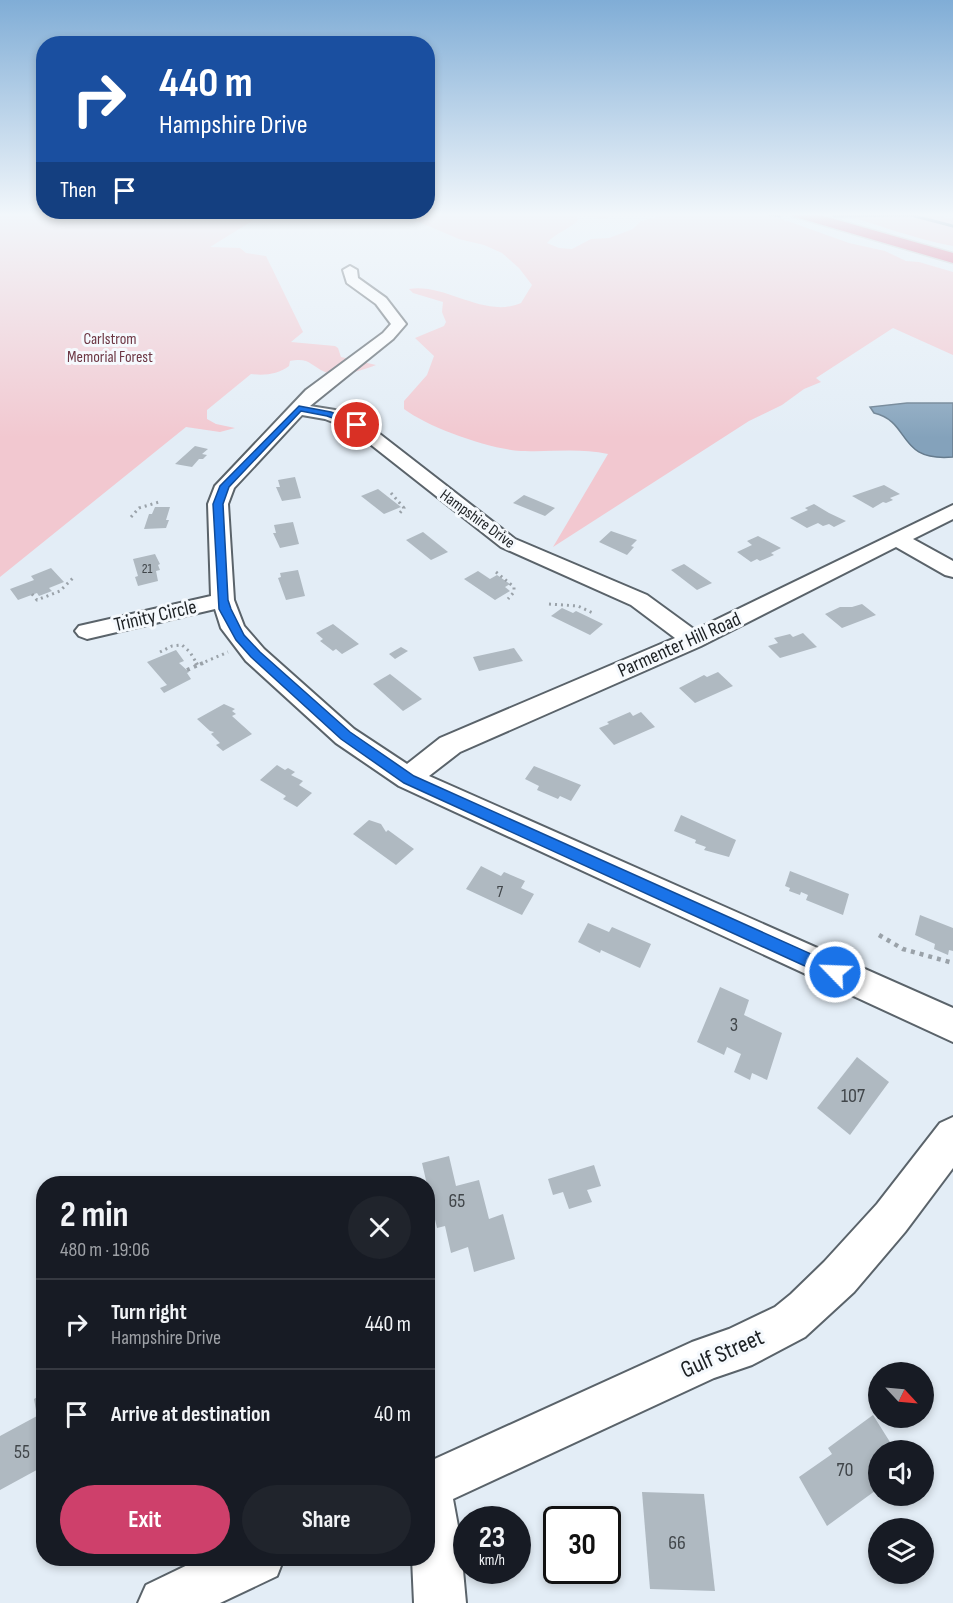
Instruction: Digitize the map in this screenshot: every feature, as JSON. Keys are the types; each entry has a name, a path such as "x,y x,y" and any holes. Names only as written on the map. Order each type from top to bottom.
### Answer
{"street":[{"path":"363,288 381,301 399,324 388,336 312,394 232,477 220,495 218,509 223,600 233,628 255,655 345,736 409,779 953,1025"},
{"name":"Hampshire Drive","path":"299,409 328,414 357,425 508,543 639,600 693,640"},
{"name":"Parmenter Hill Road","path":"409,779 450,745 693,640 953,511"},
{"path":"897,539 953,570"},
{"name":"Trinity Circle","path":"87,631 223,600"},
{"name":"Gulf Street","path":"435,1482 708,1358 736,1349 790,1322 839,1277 872,1240 953,1136"},
{"path":"435,1538 440,1603"},
{"path":"164,1603 242,1566"}],"path":[{"path":"391,493 404,508 398,515"},
{"path":"131,517 139,508 159,502"},
{"path":"496,572 514,587 514,592 508,599"},
{"path":"32,594 37,600 60,591 74,578"},
{"path":"549,604 578,606 595,614"},
{"path":"160,652 172,646 182,645 190,652 197,665"},
{"path":"187,670 229,651"},
{"path":"879,935 903,950 953,963"}],"green space":[{"name":"Carlstrom Memorial Forest","path":"0,288 281,288 303,332 291,342 335,346 341,357 376,365 351,373 331,374 305,361 296,360 290,361 289,366 276,373 251,374 207,410 207,419 216,424 235,428 220,432 186,427 0,577"},
{"path":"530,288 953,288 953,355 893,328 816,378 821,382 804,389 782,405 749,421 553,547 608,454 577,451 525,451 497,447 445,431 404,409 404,401 427,375 434,356 415,338 444,326 446,322 442,312 443,302 413,293 409,289 437,291 493,307 507,307 521,303"}],"water":[{"path":"907,403 953,403 953,457 922,454 913,448 894,424 874,413 870,407"}],"building":[{"path":"195,446 208,449 202,454 207,455 203,459 199,459 192,467 175,464"},
{"path":"295,477 301,498 282,501 276,487 280,487 278,480"},
{"path":"884,485 900,494 890,498 893,500 883,502 873,508 852,496"},
{"path":"378,489 401,507 384,514 361,496"},
{"path":"524,495 555,508 545,516 513,503"},
{"path":"814,504 846,521 834,527 818,523 807,528 790,518 808,510 805,508"},
{"path":"155,507 170,507 166,528 144,529 149,514 152,514"},
{"path":"293,522 299,544 280,548 273,533 276,533 274,525"},
{"path":"611,531 637,540 627,555 599,542"},
{"path":"423,532 448,552 431,560 406,540"},
{"path":"758,536 781,548 771,553 774,555 751,562 737,552 752,545 747,541"},
{"path":"155,554 160,564 158,565 160,570 156,571 158,581 138,586 135,577 138,576 133,559"},
{"path":"684,564 712,583 697,590 671,570"},
{"path":"51,568 64,582 49,588 52,591 39,596 37,593 18,600 10,589 34,580 31,576"},
{"path":"298,570 305,596 286,600 278,578 281,577 280,573"},
{"path":"478,571 490,579 497,575 510,584 505,587 510,591 495,600 464,579"},
{"path":"862,604 876,615 842,628 825,614 840,607"},
{"path":"562,608 573,613 576,611 603,624 590,635 551,616"},
{"path":"333,624 359,644 342,654 336,649 333,651 320,641 323,639 316,633"},
{"path":"803,633 817,647 780,658 768,646 778,643 774,638 790,634 793,637"},
{"path":"401,647 408,651 395,659 389,654"},
{"path":"514,648 523,661 479,671 473,657"},
{"path":"176,650 184,661 179,663 189,672 187,673 191,679 164,693 160,688 167,685 147,662"},
{"path":"718,672 733,686 695,703 679,688 704,675 707,677"},
{"path":"390,674 422,699 403,711 373,684"},
{"path":"224,704 235,709 232,711 236,714 232,716 252,734 223,751 216,745 220,743 211,734 214,732 197,719"},
{"path":"630,712 633,716 641,712 655,727 614,745 599,728"},
{"path":"277,765 295,772 291,775 303,781 299,785 312,793 297,807 283,799 286,796 260,780"},
{"path":"534,766 581,785 571,801 560,796 558,799 537,790 539,786 525,779"},
{"path":"681,815 736,840 729,857 704,850 706,847 695,843 696,840 674,831"},
{"path":"369,820 381,824 386,832 388,830 414,849 396,865 353,834"},
{"path":"481,866 501,876 504,872 525,881 521,888 534,894 522,915 466,889"},
{"path":"790,871 849,894 843,915 806,900 808,895 789,891 790,888 785,886"},
{"path":"920,915 953,928 953,951 949,950 948,955 934,949 935,944 915,935"},
{"path":"588,923 609,932 612,927 651,944 640,968 578,942"},
{"path":"720,987 749,1000 744,1015 782,1033 767,1080 752,1073 750,1080 734,1072 741,1054 727,1047 724,1055 697,1042"},
{"path":"857,1057 889,1082 850,1135 817,1108"},
{"path":"449,1156 456,1186 479,1180 489,1219 503,1214 515,1259 474,1272 468,1247 451,1253 445,1226 437,1228 435,1219 435,1176 425,1176 422,1163"},
{"path":"594,1165 601,1186 587,1190 592,1202 569,1209 563,1192 553,1195 548,1179"},
{"path":"36,1417 36,1470 0,1490 0,1436"},
{"path":"868,1419 868,1428 881,1428 889,1440 868,1440 868,1496 827,1526 799,1477 832,1454 828,1448"},
{"path":"642,1492 704,1494 715,1591 650,1589"}],"route":[{"path":"357,425 344,418 299,409 232,477 220,495 218,504 223,600 233,628 255,655 345,736 409,779 453,801 835,972"}]}
